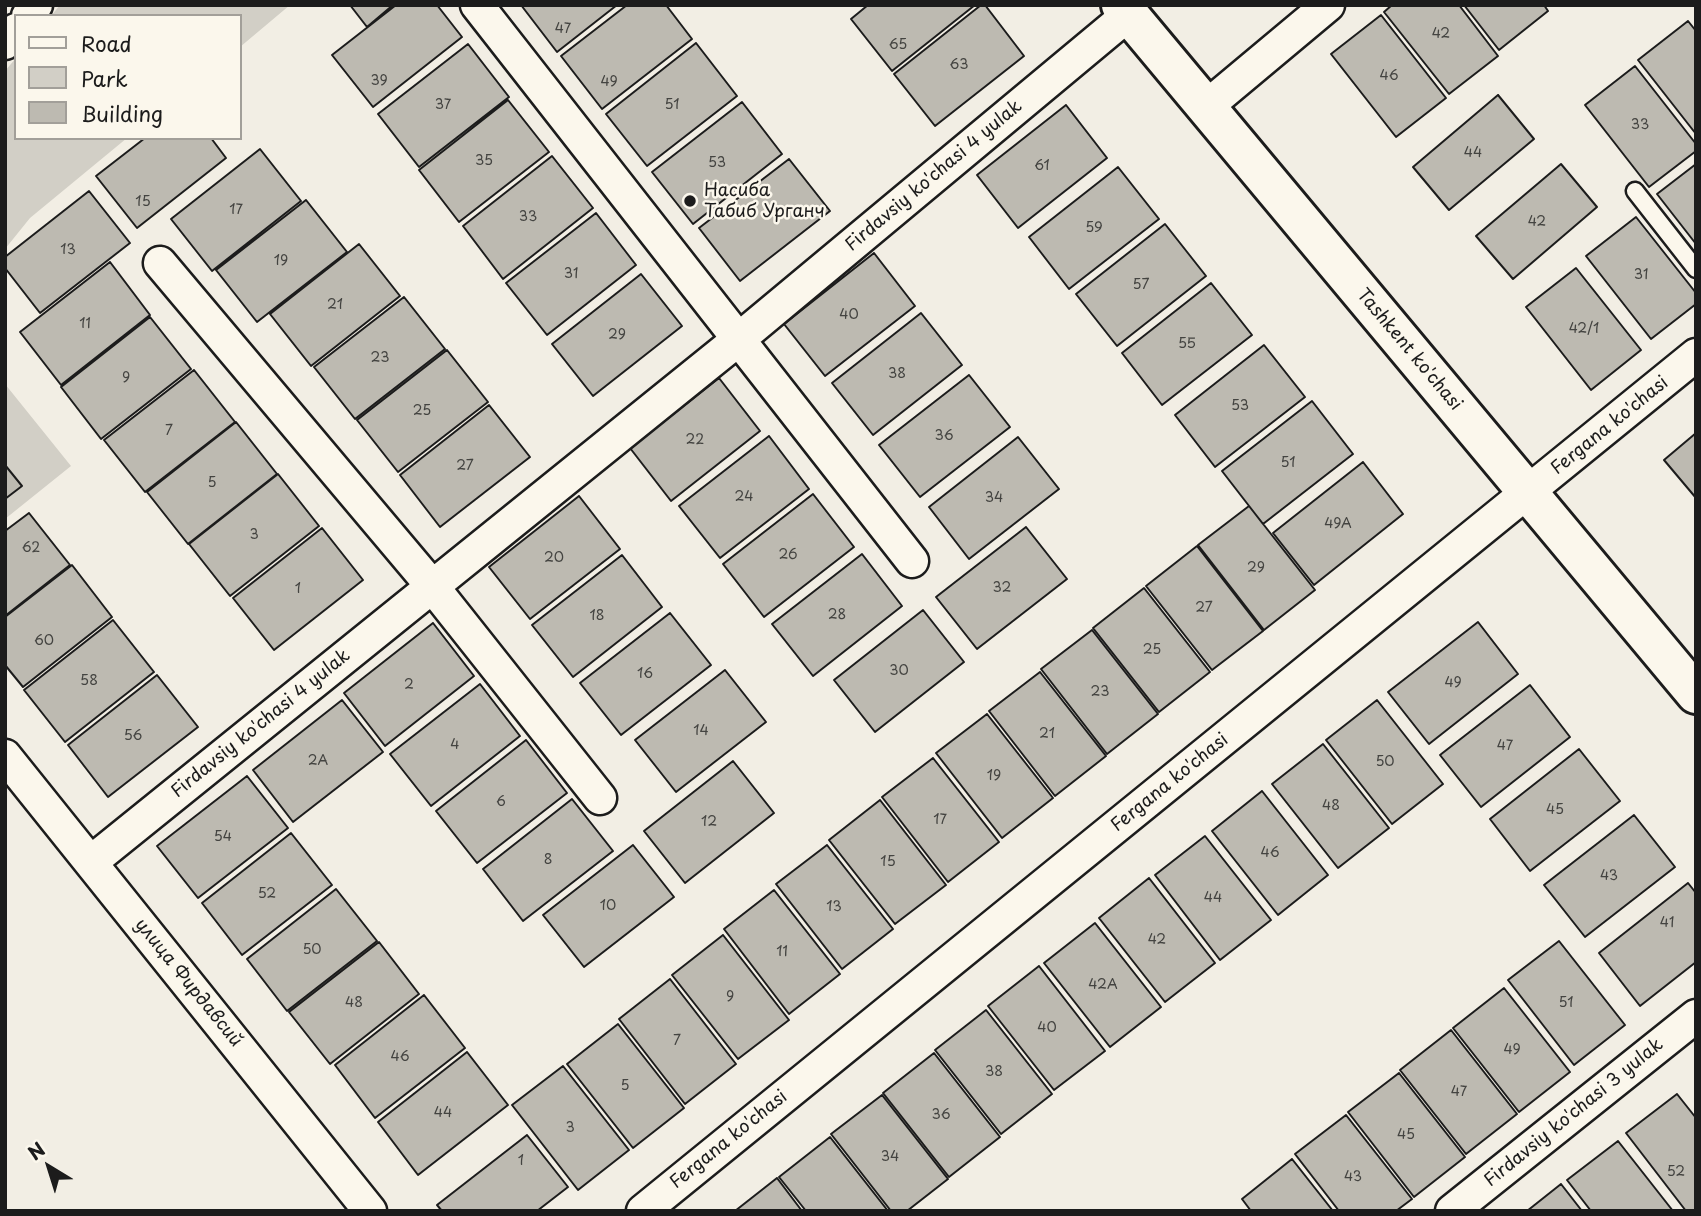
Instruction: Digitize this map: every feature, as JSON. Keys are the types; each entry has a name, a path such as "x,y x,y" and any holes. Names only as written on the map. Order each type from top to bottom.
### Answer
{"street":[{"path":"477,5 912,561"},
{"path":"1206,107 1328,5"},
{"name":"Firdavsiy ko'chasi 4 yulak","path":"90,862 739,339 1125,10"},
{"name":"Tashkent ko'chasi","path":"1125,10 1696,694"},
{"path":"159,263 432,586 600,798"},
{"name":"Fergana ko'chasi","path":"643,1211 1696,355"},
{"name":"улица Фирдавсий","path":"5,756 370,1211"},
{"name":"Firdavsiy ko'chasi 3 yulak","path":"1452,1211 1696,1016"}],"lane":[{"path":"1635,191 1696,269"}],"green space":[{"path":"60,5 290,5 242,45 242,14 53,14"},
{"path":"14,60 14,140 125,140 30,218 5,249 5,71"},
{"path":"5,384 71,466 5,519"}],"building":[{"path":"350,5 393,5 367,27"},
{"path":"396,5 437,5 462,37 373,107 332,55"},
{"path":"521,5 617,5 557,52"},
{"path":"627,5 666,5 692,39 602,109 561,56"},
{"path":"868,5 975,5 892,71 851,19"},
{"path":"981,5 985,5 1024,56 935,126 894,74"},
{"path":"1392,5 1459,5 1498,56 1449,94 1384,12"},
{"path":"1464,5 1544,5 1548,11 1499,50"},
{"path":"1381,15 1446,98 1396,137 1331,54"},
{"path":"1688,21 1696,31 1696,134 1638,60"},
{"path":"696,43 737,96 647,166 606,114"},
{"path":"468,44 509,97 419,167 378,114"},
{"path":"1635,66 1696,144 1696,151 1649,187 1585,105"},
{"path":"1498,95 1534,139 1449,210 1413,167"},
{"path":"508,100 549,152 459,222 419,170"},
{"path":"742,102 782,154 693,224 652,172"},
{"path":"1066,105 1107,158 1018,228 977,175"},
{"path":"142,140 212,140 226,158 137,228 96,176"},
{"path":"260,149 301,201 212,271 171,219"},
{"path":"552,156 593,208 503,279 463,226"},
{"path":"789,159 830,211 740,281 699,228"},
{"path":"1561,164 1597,207 1513,279 1476,236"},
{"path":"1696,164 1696,244 1657,194"},
{"path":"1118,167 1159,219 1069,289 1029,237"},
{"path":"89,191 130,243 40,313 5,268 5,257"},
{"path":"306,200 347,252 257,322 216,270"},
{"path":"596,213 636,265 547,335 506,283"},
{"path":"1636,217 1696,293 1696,304 1651,339 1586,256"},
{"path":"1165,224 1206,276 1117,346 1076,294"},
{"path":"359,244 400,296 311,366 270,314"},
{"path":"874,253 915,306 825,376 784,324"},
{"path":"110,262 150,315 61,385 20,332"},
{"path":"1576,268 1641,350 1591,390 1526,307"},
{"path":"641,274 682,326 593,396 552,344"},
{"path":"1211,283 1252,335 1162,405 1122,353"},
{"path":"404,297 445,349 355,419 314,367"},
{"path":"921,313 962,365 873,435 832,383"},
{"path":"150,317 191,369 101,439 61,387"},
{"path":"1264,345 1305,397 1215,467 1175,415"},
{"path":"447,350 488,402 398,472 357,420"},
{"path":"194,370 235,422 145,492 104,440"},
{"path":"969,375 1010,427 920,497 879,445"},
{"path":"719,378 760,431 671,501 630,448"},
{"path":"1312,401 1353,454 1263,524 1222,471"},
{"path":"489,405 530,457 440,527 400,475"},
{"path":"236,422 277,474 188,544 147,492"},
{"path":"1696,433 1696,498 1664,460"},
{"path":"769,436 809,489 720,558 679,506"},
{"path":"1018,437 1059,489 969,559 929,507"},
{"path":"1363,462 1403,514 1314,585 1273,533"},
{"path":"5,465 22,486 5,499"},
{"path":"278,474 319,526 230,596 189,544"},
{"path":"813,494 854,547 764,617 723,564"},
{"path":"579,496 620,549 530,619 489,567"},
{"path":"1249,506 1315,590 1264,630 1198,545"},
{"path":"29,513 70,565 5,616 5,531"},
{"path":"1026,527 1067,579 977,649 936,597"},
{"path":"322,528 363,580 274,650 233,598"},
{"path":"1197,546 1263,631 1212,670 1146,586"},
{"path":"862,554 902,606 813,676 772,624"},
{"path":"622,555 662,607 573,677 532,625"},
{"path":"72,565 112,617 23,687 5,665 5,617"},
{"path":"1144,588 1210,672 1159,712 1093,628"},
{"path":"923,610 964,662 875,732 834,680"},
{"path":"670,613 711,665 621,735 580,683"},
{"path":"113,620 154,672 65,742 24,690"},
{"path":"1478,622 1518,674 1429,744 1388,692"},
{"path":"433,623 474,676 385,746 344,693"},
{"path":"1092,630 1158,714 1107,754 1041,669"},
{"path":"725,670 766,722 676,792 635,740"},
{"path":"1040,672 1106,756 1055,796 989,711"},
{"path":"157,675 198,727 108,797 68,745"},
{"path":"480,684 520,736 431,806 390,754"},
{"path":"1530,685 1570,737 1481,807 1440,755"},
{"path":"342,700 383,752 293,822 253,770"},
{"path":"1377,700 1443,784 1392,824 1326,740"},
{"path":"987,714 1053,798 1002,838 936,753"},
{"path":"526,740 567,793 477,863 436,811"},
{"path":"1323,744 1389,828 1338,868 1272,784"},
{"path":"1579,749 1620,801 1530,871 1490,819"},
{"path":"933,758 999,842 948,882 882,797"},
{"path":"733,761 774,813 685,883 644,831"},
{"path":"247,776 288,828 198,898 157,846"},
{"path":"1262,791 1328,875 1278,915 1212,831"},
{"path":"572,799 613,851 523,921 483,869"},
{"path":"880,800 946,885 895,924 829,840"},
{"path":"1634,815 1675,867 1585,937 1544,885"},
{"path":"291,833 332,885 242,955 202,903"},
{"path":"1205,836 1271,920 1220,960 1155,875"},
{"path":"633,845 674,897 584,967 543,915"},
{"path":"827,845 893,929 842,969 776,884"},
{"path":"1149,878 1215,963 1165,1002 1099,918"},
{"path":"1688,883 1696,893 1696,962 1640,1006 1599,953"},
{"path":"336,889 377,941 287,1011 247,959"},
{"path":"774,890 840,974 789,1014 724,929"},
{"path":"1095,923 1161,1007 1110,1047 1044,963"},
{"path":"723,935 789,1020 738,1059 672,975"},
{"path":"1559,941 1625,1025 1574,1065 1508,980"},
{"path":"379,942 419,994 330,1064 289,1012"},
{"path":"1039,966 1105,1051 1054,1090 988,1006"},
{"path":"670,979 736,1064 685,1104 619,1019"},
{"path":"1504,988 1570,1072 1519,1112 1453,1028"},
{"path":"424,995 465,1048 375,1118 335,1065"},
{"path":"986,1010 1052,1094 1001,1134 935,1050"},
{"path":"618,1024 684,1108 633,1148 567,1064"},
{"path":"1451,1030 1517,1114 1466,1154 1400,1070"},
{"path":"467,1052 508,1105 418,1175 378,1122"},
{"path":"934,1053 1000,1137 949,1177 883,1093"},
{"path":"563,1066 629,1150 578,1190 512,1105"},
{"path":"1399,1073 1465,1157 1414,1197 1348,1112"},
{"path":"1677,1094 1696,1118 1696,1211 1686,1211 1626,1133"},
{"path":"882,1095 948,1179 907,1211 891,1211 831,1134"},
{"path":"1346,1115 1412,1199 1396,1211 1339,1211 1295,1154"},
{"path":"527,1135 568,1187 537,1211 442,1211 437,1205"},
{"path":"830,1137 888,1211 806,1211 779,1177"},
{"path":"1618,1141 1673,1211 1591,1211 1567,1180"},
{"path":"1292,1159 1333,1211 1251,1211 1242,1199"},
{"path":"777,1178 802,1211 735,1211"},
{"path":"1561,1184 1582,1211 1527,1211"}],"place":[{"name":"Насиба Табиб Урганч","path":"690,201"}]}
